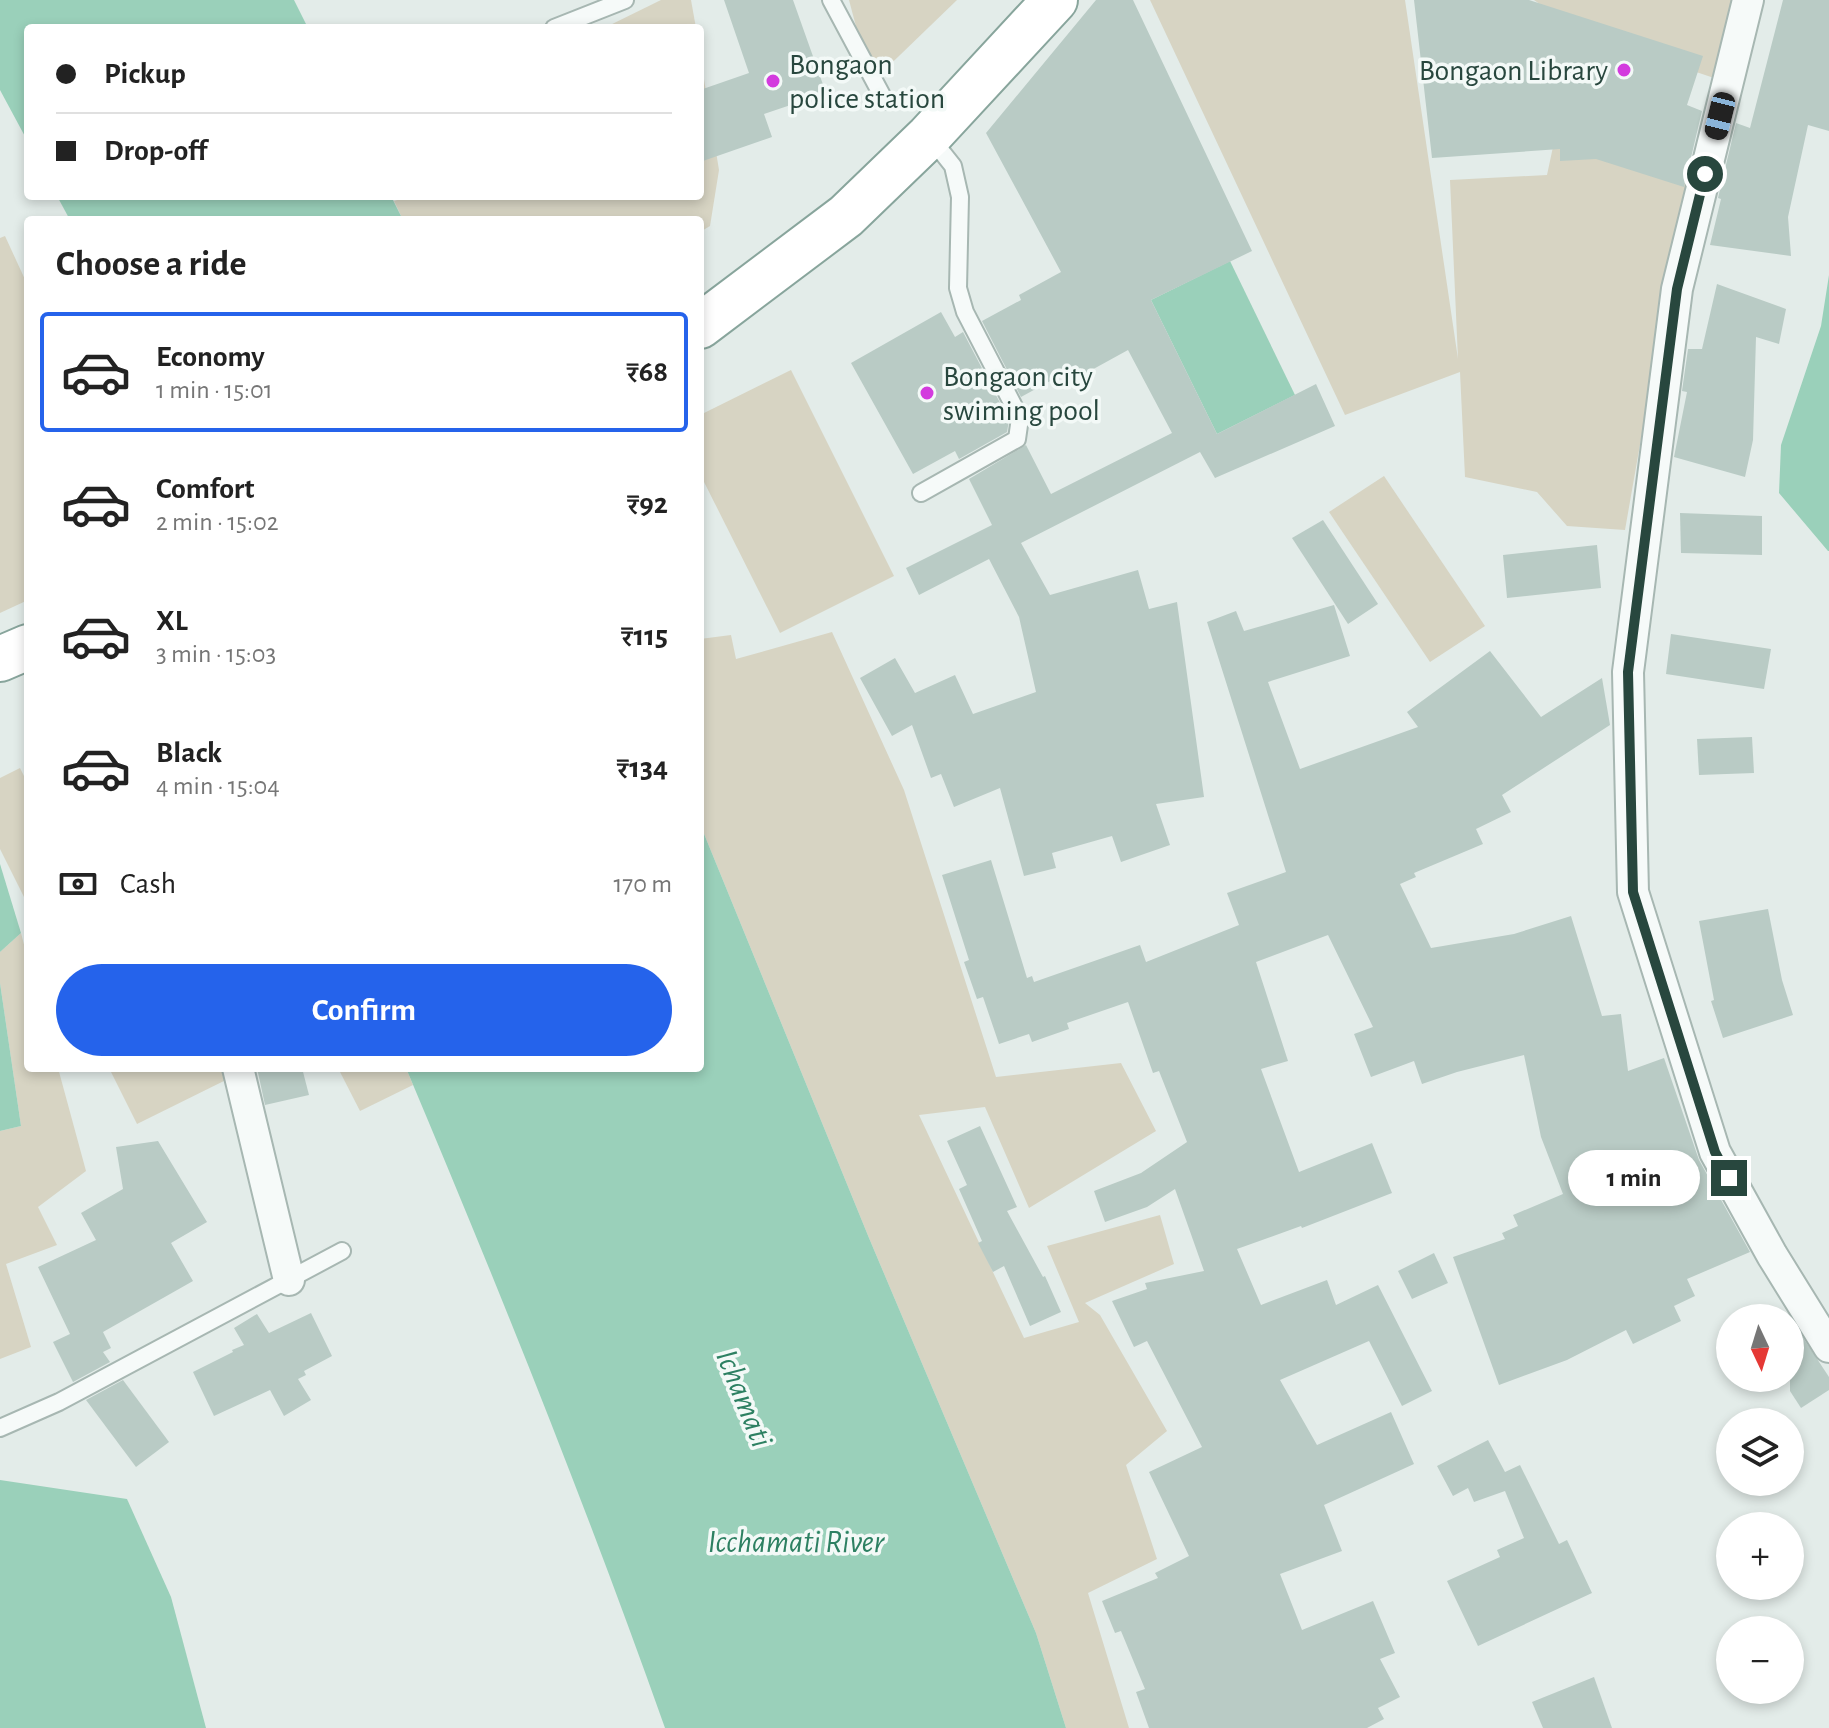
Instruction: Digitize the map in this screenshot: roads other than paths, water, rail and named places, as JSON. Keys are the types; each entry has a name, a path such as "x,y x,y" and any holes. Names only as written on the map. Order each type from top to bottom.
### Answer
{"highway":[{"path":"704,323 846,216 929,136 1055,0"}],"street":[{"path":"1748,0 1677,289 1628,672 1633,892 1715,1152 1772,1255 1829,1347"},
{"path":"239,1072 289,1280"}],"lane":[{"path":"564,24 625,0"},
{"path":"831,0 885,101"},
{"path":"921,493 1017,439 1020,418 965,312 958,288 960,197 953,166 929,136"},
{"path":"0,1428 59,1402 342,1251"}],"water":[{"path":"0,0 294,0 306,24 24,24 24,135 0,90"},
{"path":"59,200 393,200 401,216 68,216"},
{"path":"1230,261 1295,395 1217,434 1151,300"},
{"path":"1829,275 1828,551 1779,493 1781,445 1821,326"},
{"name":"Icchamati River","path":"704,834 869,1238 1036,1633 1066,1728 665,1728 604,1561 408,1072 704,1072"},
{"path":"0,864 21,933 0,952"},
{"path":"0,983 21,1126 0,1131"},
{"path":"0,1480 127,1499 171,1597 206,1728 0,1728"}],"place":[{"name":"Bongaon Library","path":"1624,70"},
{"name":"Bongaon police station","path":"773,81"},
{"name":"Bongaon city swiming pool","path":"927,393"}],"water label":[{"name":"Ichamati","path":"745,1398"}]}
